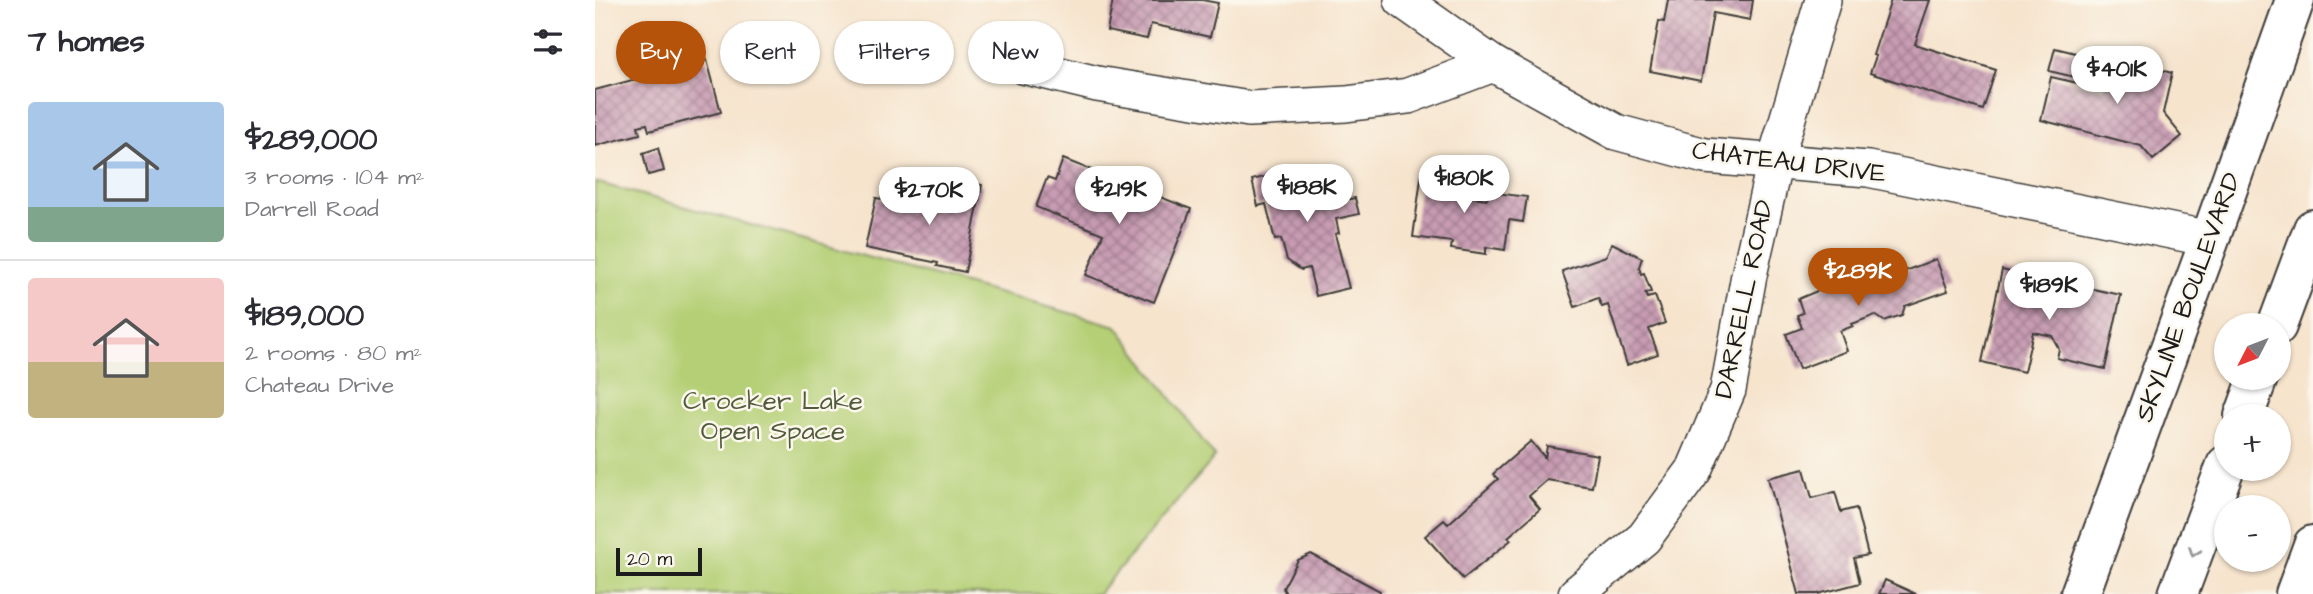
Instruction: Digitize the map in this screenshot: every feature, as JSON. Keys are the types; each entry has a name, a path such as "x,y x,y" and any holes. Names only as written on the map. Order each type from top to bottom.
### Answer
{"main road":[{"name":"SKYLINE BOULEVARD","path":"2080,594 2295,0"},
{"path":"2282,313 2313,229"},
{"path":"2178,594 2220,481"},
{"path":"2295,594 2313,545"}],"street":[{"name":"CHATEAU DRIVE","path":"1402,0 1493,64 1616,132 1705,156 1868,169 2210,239"},
{"name":"DARRELL ROAD","path":"1576,594 1644,538 1694,470 1728,390 1749,275 1775,160 1823,0"},
{"path":"1064,76 1097,84 1249,109 1346,104 1408,96 1493,64"}],"green space":[{"name":"Crocker Lake Open Space","path":"595,182 1117,326 1215,457 1098,594 595,594"}],"building":[{"path":"1113,0 1202,0 1218,3 1210,37 1151,24 1147,39 1107,31"},
{"path":"1668,0 1753,0 1750,20 1713,13 1701,81 1650,71 1659,21 1664,22"},
{"path":"1891,0 1930,0 1915,44 1996,70 1983,110 1870,73"},
{"path":"2055,48 2088,56 2083,79 2049,71"},
{"path":"2112,54 2158,65 2157,69 2172,73 2163,113 2182,136 2153,160 2141,146 2041,120 2051,77 2104,89"},
{"path":"706,60 721,112 649,131 647,124 638,126 640,134 595,146 595,90 617,84 706,84"},
{"path":"658,148 664,171 648,175 643,153"},
{"path":"1063,159 1191,209 1154,302 1086,275 1103,234 1036,207 1047,178 1055,181"},
{"path":"1316,164 1326,204 1355,198 1359,214 1336,219 1339,233 1335,234 1349,288 1316,296 1309,268 1301,270 1287,260 1281,239 1275,240 1266,204 1258,206 1252,180"},
{"path":"1422,171 1458,176 1456,195 1487,199 1489,192 1527,197 1523,222 1509,220 1505,250 1486,247 1486,254 1451,249 1452,242 1413,237"},
{"path":"945,178 982,185 965,272 937,266 938,263 865,248 876,198 938,210"},
{"path":"1612,243 1642,258 1639,267 1651,292 1645,293 1647,298 1655,296 1665,323 1649,329 1658,354 1627,365 1608,305 1602,307 1598,298 1575,307 1562,271 1606,256"},
{"path":"1936,259 1948,291 1905,306 1902,315 1884,321 1875,315 1852,324 1853,326 1840,331 1847,351 1799,369 1786,334 1802,328 1797,315 1803,313 1798,299 1876,266 1881,280"},
{"path":"2002,270 2049,281 2048,288 2082,296 2084,287 2121,295 2105,369 2057,358 2059,349 2052,336 2033,332 2024,372 1982,362"},
{"path":"1531,441 1545,458 1547,446 1598,455 1592,487 1547,480 1529,496 1540,509 1508,537 1511,540 1463,579 1425,536 1444,520 1448,524 1498,479 1493,474"},
{"path":"1804,469 1812,498 1835,492 1841,512 1856,508 1868,555 1854,558 1860,583 1818,594 1799,594 1768,478"},
{"path":"1311,554 1380,591 1379,594 1286,594 1283,588 1298,560"},
{"path":"1885,580 1916,594 1879,594"}]}
